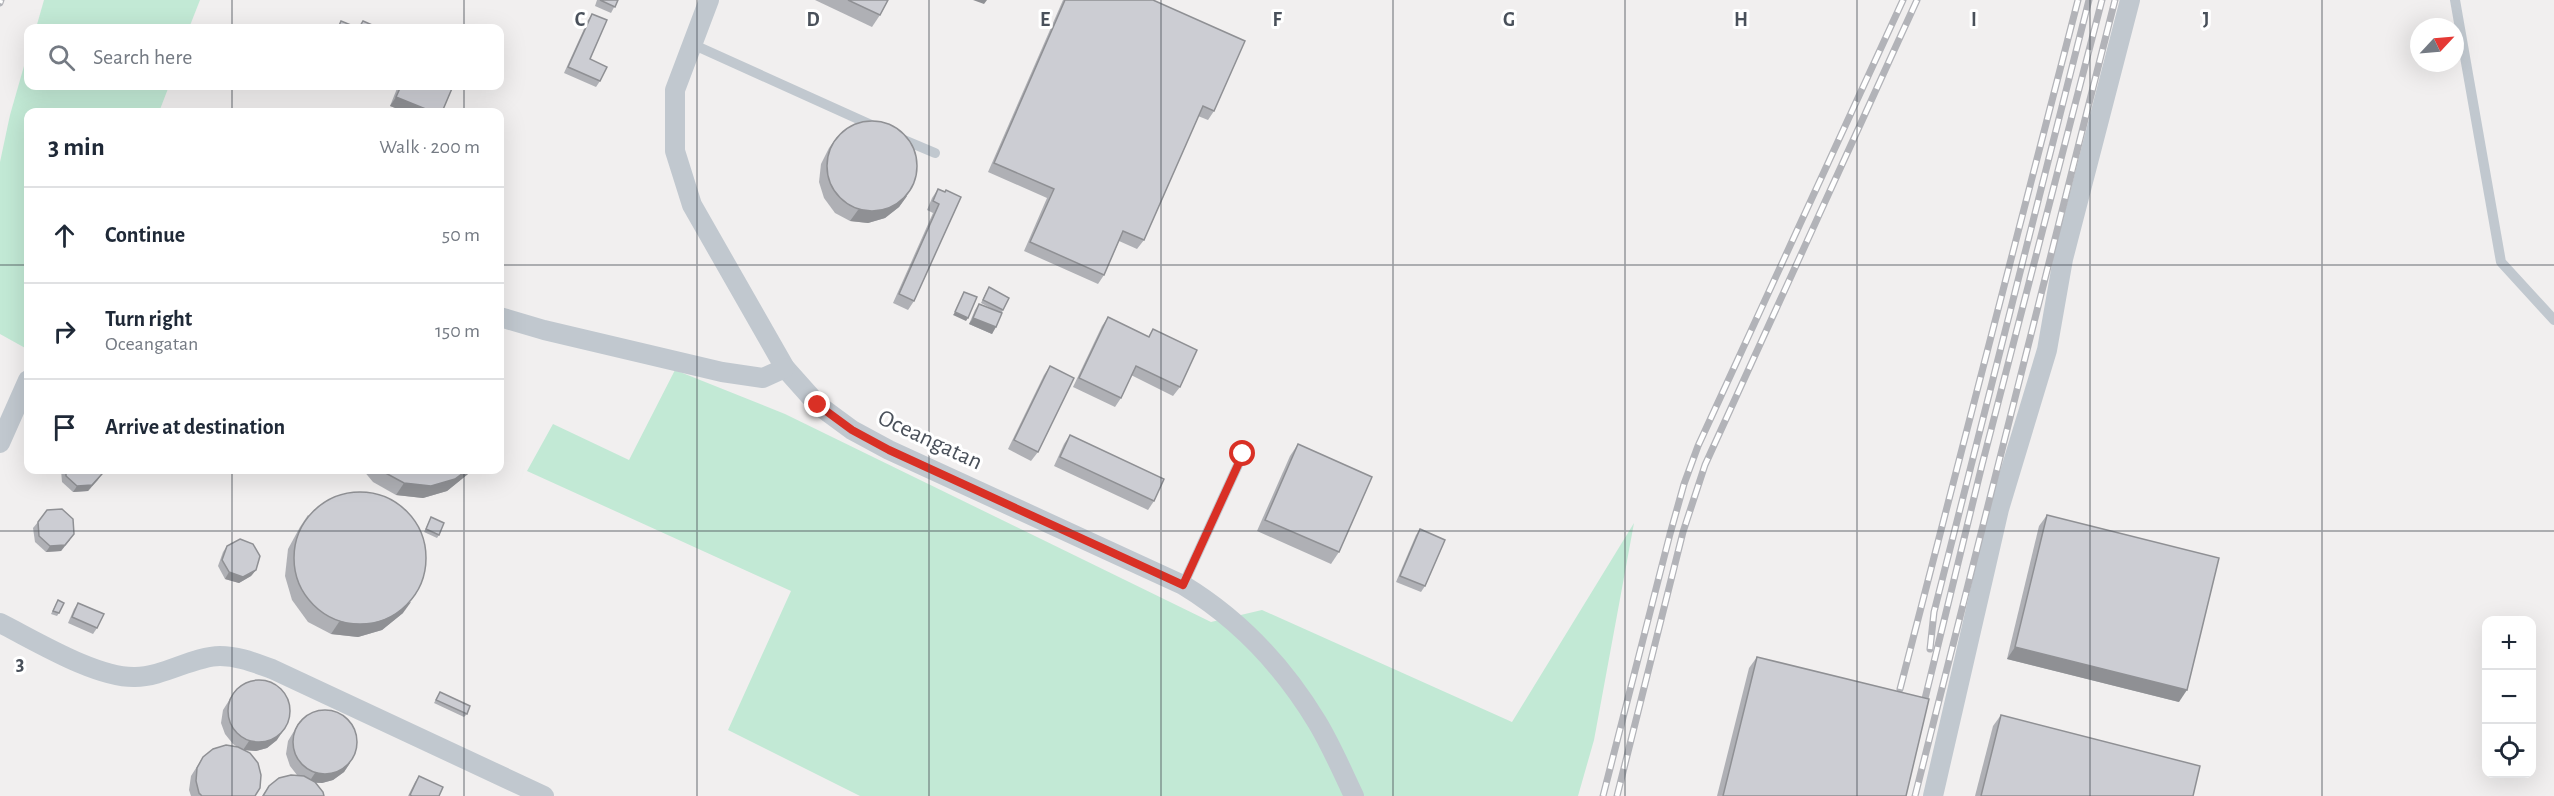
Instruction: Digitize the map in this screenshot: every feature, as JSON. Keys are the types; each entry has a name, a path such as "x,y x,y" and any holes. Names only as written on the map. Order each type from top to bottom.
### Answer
{"street":[{"name":"Oceangatan","path":"709,0 675,90 675,150 692,205 785,368 818,405 852,430 900,455 1183,585 1207,599 1247,634 1285,673 1318,723 1354,796"},
{"path":"1933,796 2000,509 2047,350 2063,259 2130,0"},
{"path":"504,318 543,330 722,372 763,378 785,368"},
{"path":"0,443 24,389"},
{"path":"0,623 97,670 135,677 171,670 217,656 240,657 272,669 544,796"}],"lane":[{"path":"2455,0 2500,262 2554,320"},
{"path":"692,44 934,153"},
{"path":"1183,585 1243,454"}],"green space":[{"path":"44,0 200,0 191,24 37,24"},
{"path":"24,66 24,90 167,90 161,108 24,108 24,347 0,334 0,162"},
{"path":"675,370 785,414 1211,622 1262,610 1512,722 1634,523 1594,740 1578,796 860,796 728,730 791,591 527,471 553,424 629,460"}],"building":[{"path":"600,0 618,0 615,7"},
{"path":"848,0 888,0 880,15"},
{"path":"1065,0 1153,0 1245,41 1214,111 1203,106 1144,240 1123,231 1104,275 1030,242 1054,189 994,163"},
{"path":"592,14 607,20 590,59 607,67 600,81 568,67"},
{"path":"399,90 451,90 444,108 423,108 396,97"},
{"path":"872,121 889,124 904,134 914,149 917,166 914,183 904,198 889,208 872,211 855,208 840,198 830,183 827,166 830,149 840,134 855,124"},
{"path":"938,189 961,197 914,301 899,294 939,204 933,201"},
{"path":"989,287 1009,298 1003,310 983,300"},
{"path":"964,292 977,297 968,318 955,312"},
{"path":"979,304 1002,313 996,327 973,318"},
{"path":"1108,317 1149,337 1153,329 1197,350 1180,387 1136,366 1121,398 1079,378"},
{"path":"1050,366 1074,378 1038,452 1014,440"},
{"path":"1070,435 1164,479 1154,501 1060,457"},
{"path":"1298,444 1372,477 1339,552 1265,520"},
{"path":"66,474 102,474 92,485 77,486"},
{"path":"387,474 462,474 455,479 431,486 404,483"},
{"path":"360,492 385,497 407,511 421,533 426,558 421,583 407,605 385,619 360,624 335,619 313,605 299,583 294,558 299,533 313,511 335,497"},
{"path":"62,509 73,519 74,534 65,545 50,546 39,536 38,522 47,510"},
{"path":"2047,515 2219,558 2187,690 2015,647"},
{"path":"431,517 444,523 439,535 426,529"},
{"path":"1420,529 1445,540 1425,586 1400,576"},
{"path":"240,539 253,544 260,556 256,570 243,577 229,572 222,560 227,546"},
{"path":"58,600 64,603 59,613 53,611"},
{"path":"78,603 104,614 97,628 72,617"},
{"path":"1757,657 1929,699 1906,796 1723,796"},
{"path":"259,680 271,682 281,689 288,699 290,711 288,723 281,733 271,740 259,742 247,740 237,733 230,723 228,711 230,699 237,689 247,682"},
{"path":"440,692 470,706 467,714 436,700"},
{"path":"319,710 331,710 348,719 355,730 357,742 355,754 348,765 331,774 319,774 307,769 298,760 293,748 293,736 298,724 307,715"},
{"path":"2001,715 2200,766 2193,796 1981,796"},
{"path":"226,745 238,747 250,753 258,763 261,775 260,788 255,796 202,796 199,793 196,781 197,768 203,757 213,749"},
{"path":"291,775 304,776 315,782 324,796 263,796 269,786 279,778"},
{"path":"419,776 443,787 439,796 410,795"}],"railway":[{"path":"1603,796 1670,534 1684,484 1698,446 1903,0"},
{"path":"1617,796 1683,532 1705,465 1917,0"},
{"path":"1900,689 2078,0"},
{"path":"1930,649 1934,612 2089,0"},
{"path":"1921,715 1982,465 2102,0"},
{"path":"1915,796 2115,0"}],"route":[{"path":"818,405 852,430 889,450 1183,585 1243,454"}]}
